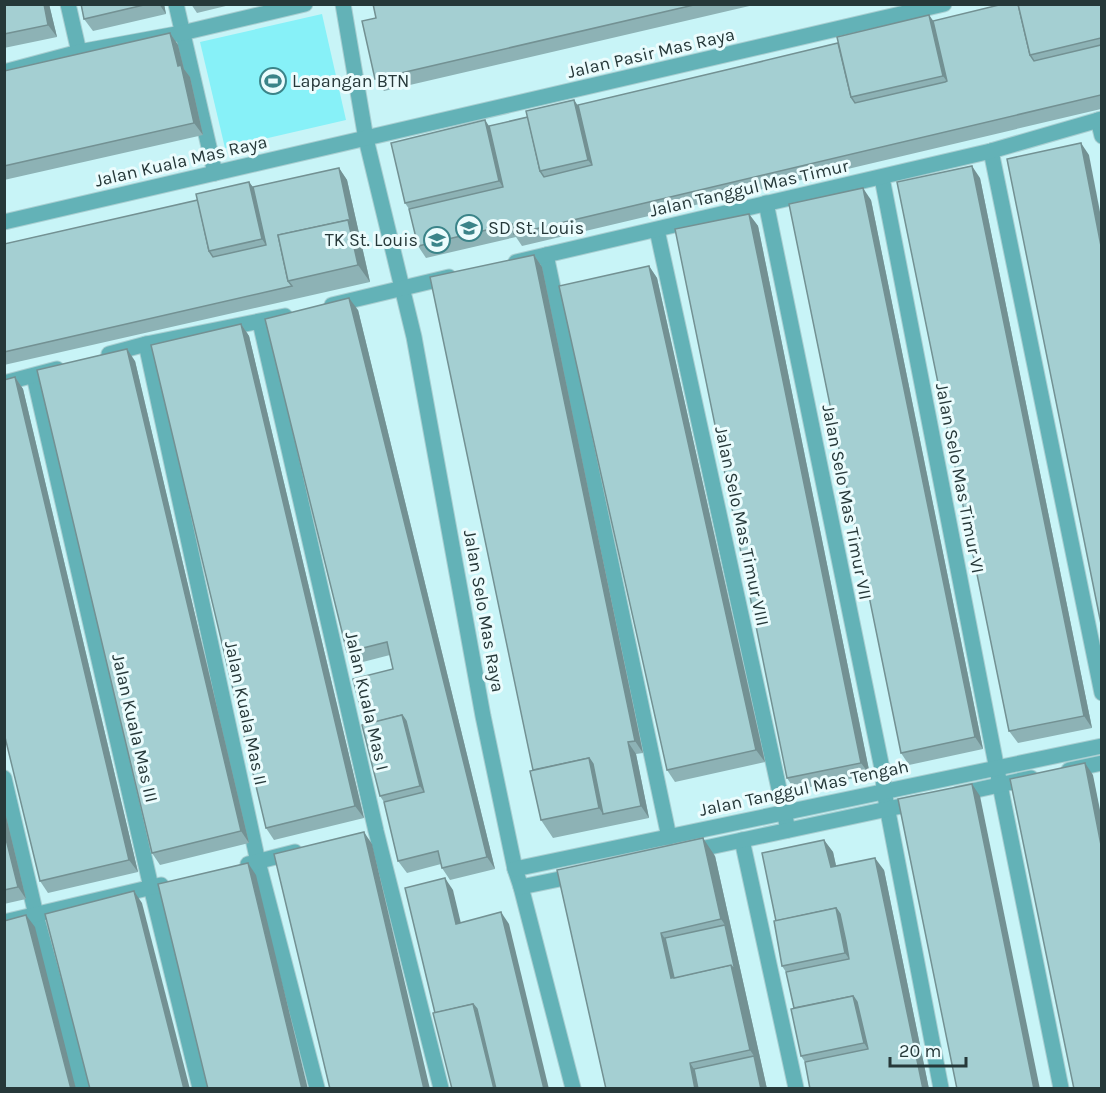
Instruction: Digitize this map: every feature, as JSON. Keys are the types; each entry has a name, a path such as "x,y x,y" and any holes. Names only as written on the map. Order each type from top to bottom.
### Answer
{"street":[{"path":"68,4 80,52"},
{"path":"176,4 215,173"},
{"path":"4,72 80,52 182,33 305,4"},
{"name":"Jalan Selo Mas Raya","path":"343,4 366,139 414,337 483,716 515,869 573,1089"},
{"name":"Jalan Pasir Mas Raya","path":"366,139 945,4"},
{"path":"1100,119 1101,136"},
{"name":"Jalan Tanggul Mas Timur","path":"502,265 882,178 991,151 1100,119"},
{"name":"Jalan Kuala Mas Raya","path":"4,222 366,139"},
{"path":"991,151 1101,693"},
{"name":"Jalan Selo Mas Timur VI","path":"882,178 996,768 1062,1089"},
{"name":"Jalan Selo Mas Timur VII","path":"766,203 883,773 884,791 941,1089"},
{"name":"Jalan Selo Mas Timur VIII","path":"657,230 788,830"},
{"path":"546,255 669,837"},
{"path":"90,360 147,344 260,322 458,275"},
{"name":"Jalan Kuala Mas I","path":"260,322 371,832 441,1089"},
{"name":"Jalan Kuala Mas II","path":"147,344 258,862 317,1089"},
{"path":"4,383 68,366"},
{"name":"Jalan Kuala Mas III","path":"34,376 151,887 200,1089"},
{"name":"Jalan Tanggul Mas Tengah","path":"515,869 1101,746"},
{"name":"Jalan Tanggul Mas Tengah","path":"673,855 1101,763"},
{"path":"4,778 36,915 83,1089"},
{"path":"742,840 796,1089"},
{"path":"237,867 312,848"},
{"path":"521,887 591,872"},
{"path":"4,922 173,882"}],"shaded area":[{"name":"Lapangan BTN","path":"322,14 346,120 225,148 200,42"}],"building":[{"path":"4,4 44,4 48,25 4,34"},
{"path":"81,4 148,4 84,19"},
{"path":"373,4 698,4 375,79 362,21 376,18"},
{"path":"1003,4 1018,4 1030,55 1034,61 1101,45 1101,95 514,234 512,224 418,246 409,209 503,187 489,126 528,117 540,171 544,177 592,165 578,105 838,43 851,97 855,103 945,82 947,81 933,21"},
{"path":"1018,4 1101,4 1101,38 1030,55"},
{"path":"929,15 943,76 851,97 837,37"},
{"path":"170,33 178,66 181,65 194,123 4,166 4,71"},
{"path":"574,100 588,160 540,171 526,111"},
{"path":"485,120 499,181 405,203 391,143"},
{"path":"1081,143 1101,246 1101,624 1007,159"},
{"path":"972,166 1084,716 1009,731 897,182"},
{"path":"339,168 351,225 348,220 278,235 288,281 292,286 4,352 4,244 198,200 209,251 213,257 266,245 253,187"},
{"path":"249,182 262,239 209,251 196,194"},
{"path":"863,188 975,737 901,753 789,204"},
{"path":"749,214 861,763 787,778 675,229"},
{"path":"348,220 358,265 288,281 278,235"},
{"path":"534,255 635,741 628,742 641,806 603,814 593,764 589,758 533,770 430,277"},
{"path":"649,266 756,750 667,770 559,286"},
{"path":"349,298 487,857 442,868 438,851 398,861 384,802 424,792 406,721 402,715 365,725 353,679 393,669 387,642 347,652 265,319"},
{"path":"241,324 355,806 266,828 151,345"},
{"path":"127,349 241,831 152,853 37,370"},
{"path":"15,377 129,860 40,881 4,733 4,380"},
{"path":"402,715 420,786 380,796 362,725"},
{"path":"589,758 599,808 541,820 530,771"},
{"path":"1085,763 1101,845 1101,1089 1074,1089 1010,779"},
{"path":"972,784 1034,1089 957,1089 898,799"},
{"path":"4,831 18,887 4,890"},
{"path":"364,832 424,1089 330,1089 274,854"},
{"path":"703,838 721,919 661,933 671,978 731,965 750,1050 690,1063 695,1089 606,1089 557,870"},
{"path":"824,840 831,867 875,858 923,1089 810,1089 805,1062 868,1049 857,1002 853,996 794,1008 786,972 849,959 846,942 840,914 836,908 776,921 762,853"},
{"path":"248,863 302,1089 208,1089 158,884"},
{"path":"445,878 456,924 501,912 544,1089 496,1089 477,1009 473,1004 435,1013 405,888"},
{"path":"134,891 184,1089 90,1089 45,914"},
{"path":"836,908 845,953 782,966 774,921"},
{"path":"26,915 71,1089 4,1089 4,921"},
{"path":"725,925 735,971 731,965 674,978 665,938"},
{"path":"853,996 864,1043 801,1056 791,1009"},
{"path":"473,1004 494,1089 452,1089 433,1013"},
{"path":"754,1056 761,1089 698,1089 694,1069"}],"place":[{"name":"Lapangan BTN","path":"273,81"},
{"name":"SD St. Louis","path":"469,228"},
{"name":"TK St. Louis","path":"437,240"}]}
